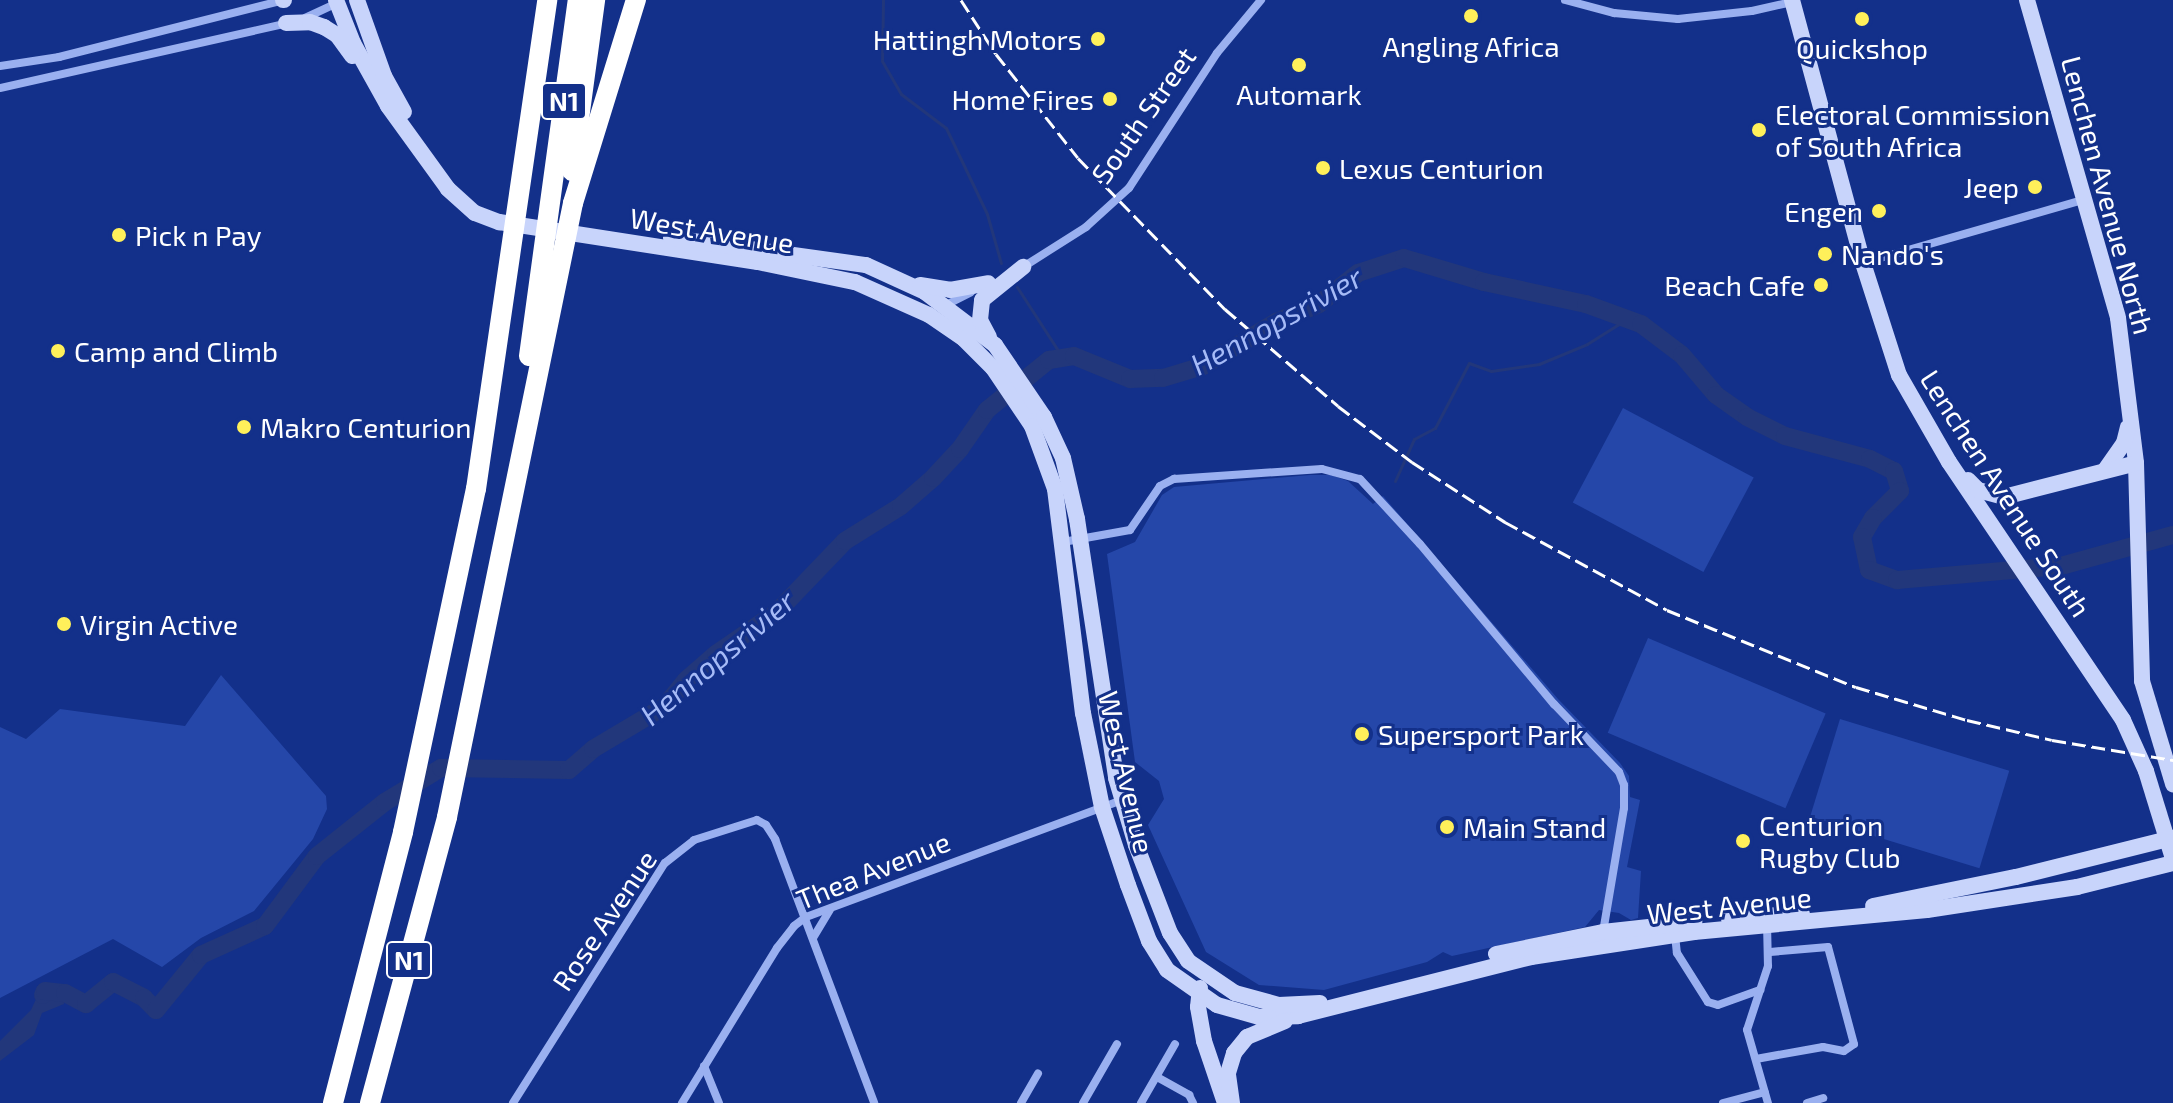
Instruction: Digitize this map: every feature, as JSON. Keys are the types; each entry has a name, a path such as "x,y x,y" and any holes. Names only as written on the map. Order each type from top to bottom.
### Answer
{"highway":[{"name":"N1","path":"333,1103 403,832 476,489 547,0"},
{"name":"N1","path":"370,1103 447,817 512,491 552,254 549,201 578,0"},
{"path":"572,204 573,166 595,0"},
{"path":"552,254 572,204 636,0"}],"street":[{"path":"0,66 89,50 284,0"},
{"name":"West Avenue","path":"357,0 379,64 402,110 455,184 488,210 635,233 829,257 866,265 907,282 945,305 998,357 1063,458 1072,541 1083,713 1102,807 1149,941 1174,977 1198,994 1247,1015 1298,1016 1520,960 1674,929"},
{"name":"South Street","path":"929,315 1023,267 1086,227 1129,188 1217,53 1261,0"},
{"path":"1565,0 1643,18 1678,19 1738,13 1794,1"},
{"name":"Lenchen Avenue North","path":"2027,0 2118,318 2136,463 2142,681 2173,784"},
{"name":"West Avenue","path":"339,1 371,78 388,106 448,189 469,209 486,218 834,276 895,297 998,357"},
{"path":"0,88 286,23 339,1"},
{"name":"Lenchen Avenue South","path":"1794,1 1863,263 1899,375 1949,462 2123,720 2146,771 2170,840 2173,861"},
{"path":"286,23 310,22 331,31 371,78"},
{"path":"1863,263 2082,200"},
{"path":"998,357 980,320 980,305 987,293 1023,267"},
{"path":"907,282 944,290 988,283"},
{"path":"2105,470 2128,431 2129,397"},
{"path":"1949,462 1978,490 2004,497 2136,463"},
{"path":"1072,541 1130,530 1160,486 1174,479 1322,469 1360,479 1420,544 1554,704 1619,772 1624,808 1603,932"},
{"name":"West Avenue","path":"1072,541 1122,800 1170,933 1181,953 1203,975 1252,1000 1279,1005 1315,1003 1482,958 1603,932 1913,912 2077,887 2173,861"},
{"name":"Thea Avenue","path":"682,1103 777,948 794,926 806,917 1122,800"},
{"name":"Rose Avenue","path":"513,1103 665,863 694,840 742,822 757,820 772,832 806,917"},
{"name":"West Avenue","path":"1767,922 1926,897 2170,840"},
{"path":"813,938 833,907"},
{"path":"806,917 874,1103"},
{"path":"1767,922 1770,952 1747,1023 1768,1103"},
{"path":"1674,929 1677,953 1709,1003 1718,1005 1760,990"},
{"path":"1756,1059 1823,1047 1844,1051 1854,1044 1828,947 1770,952"},
{"path":"1203,975 1198,994 1204,1041 1225,1103"},
{"path":"1232,1103 1228,1073 1240,1044 1257,1032 1298,1016"},
{"path":"1084,1103 1117,1044"},
{"path":"1141,1103 1175,1044"},
{"path":"704,1066 719,1103"},
{"path":"1021,1103 1038,1073"},
{"path":"1157,1077 1189,1095 1193,1103"},
{"path":"1723,1103 1765,1092"},
{"path":"1807,1103 1823,1098"}],"shaded area":[{"path":"1623,408 1754,477 1703,572 1573,502"},
{"name":"Supersport Park","path":"1331,475 1348,481 1373,504 1383,496 1558,699 1620,763 1629,776 1630,797 1640,800 1627,867 1641,871 1638,918 1631,920 1619,913 1599,910 1585,927 1452,956 1443,952 1427,962 1324,990 1259,985 1206,952 1148,825 1164,799 1159,781 1135,762 1107,554 1135,542 1162,495 1174,487"},
{"path":"1648,638 1826,713 1785,808 1608,733"},
{"path":"221,675 326,796 327,809 313,839 254,911 201,938 162,967 113,939 0,998 0,727 26,739 60,709 185,726"},
{"path":"1840,719 2009,771 1979,868 1810,817"},
{"path":"42,986 63,989 64,1004 42,1013 34,1035 0,1061 0,1041 31,1010"}],"waterway":[{"path":"883,0 882,61 901,94 946,128 987,214 1001,263"},
{"name":"Hennopsrivier","path":"43,995 45,991 65,993 86,1004 113,982 144,998 156,1010 201,955 265,926 317,856 385,802 441,768 569,770 593,749 665,706 686,680 716,654 777,612 845,541 901,506 933,478 960,449 987,410 1049,360 1074,356 1130,379 1163,378 1203,366 1276,322 1319,304 1358,273 1404,258 1484,282 1586,304 1641,324 1682,355 1716,395 1747,417 1785,436 1870,459 1894,471 1900,491 1873,518 1862,537 1869,570 1897,580 2061,566 2173,535"},
{"path":"1017,287 1063,358"},
{"path":"1395,481 1414,439 1435,428 1469,363 1491,371 1539,364 1587,344 1627,319"}],"railway":[{"path":"961,0 996,54 1078,158 1225,309 1338,406 1412,462 1505,522 1667,610 1856,687 1967,720 2052,740 2173,760"}],"place":[{"name":"Angling Africa","path":"1471,16"},
{"name":"Quickshop","path":"1862,19"},
{"name":"Hattingh Motors","path":"1098,39"},
{"name":"Automark","path":"1299,65"},
{"name":"Home Fires","path":"1110,99"},
{"name":"Electoral Commission of South Africa","path":"1759,130"},
{"name":"Lexus Centurion","path":"1323,168"},
{"name":"Jeep","path":"2035,187"},
{"name":"Engen","path":"1879,211"},
{"name":"Pick n Pay","path":"119,235"},
{"name":"Nando's","path":"1825,254"},
{"name":"Beach Cafe","path":"1821,285"},
{"name":"Camp and Climb","path":"58,351"},
{"name":"Makro Centurion","path":"244,427"},
{"name":"Virgin Active","path":"64,624"},
{"name":"Supersport Park","path":"1362,734"},
{"name":"Main Stand","path":"1447,827"},
{"name":"Centurion Rugby Club","path":"1743,841"}]}
